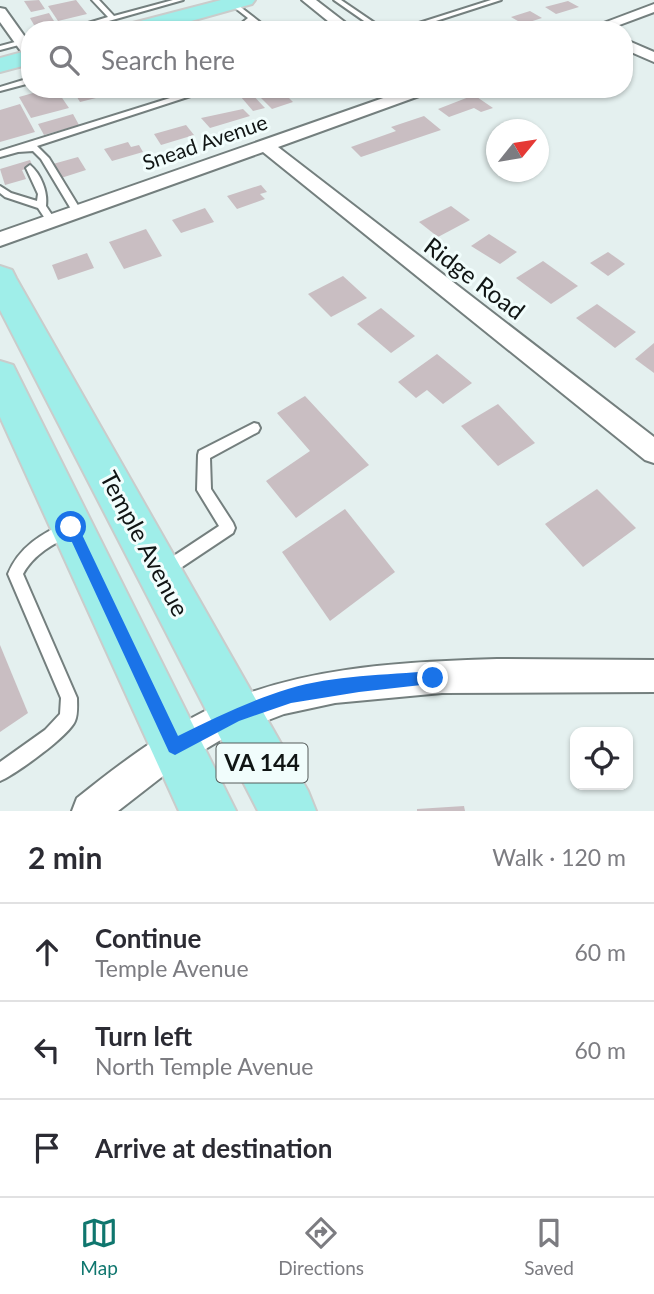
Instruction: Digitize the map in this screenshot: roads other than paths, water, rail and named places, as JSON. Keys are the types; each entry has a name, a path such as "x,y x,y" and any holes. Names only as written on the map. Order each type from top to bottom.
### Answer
{"main road":[{"path":"172,21 239,6"},
{"path":"0,67 21,53"},
{"name":"Temple Avenue","path":"0,278 288,811"},
{"name":"VA 144","path":"0,376 14,417 71,527 208,811"}],"street":[{"path":"308,0 336,21"},
{"path":"637,0 654,8"},
{"path":"618,21 654,8"},
{"path":"3,21 21,40"},
{"path":"633,48 654,58"},
{"name":"Snead Avenue","path":"0,239 399,98"},
{"name":"Ridge Road","path":"265,145 398,254 514,341 654,452"},
{"path":"90,811 175,747 236,715 291,696 359,684 433,678 654,676"}],"lane":[{"path":"95,0 112,18"},
{"path":"101,21 180,0"},
{"path":"337,0 368,21"},
{"path":"429,21 498,0"},
{"path":"239,6 256,21"},
{"path":"0,67 21,76"},
{"path":"0,154 180,98"},
{"path":"18,149 35,148 45,158 77,212"},
{"path":"0,161 20,157 28,165 43,194 41,205"},
{"path":"0,189 8,195 41,205 51,221"},
{"path":"160,573 228,528 204,490 204,455 254,428"},
{"path":"0,772 51,736 68,718 69,698 15,574 21,559 34,547 71,527"}]}
